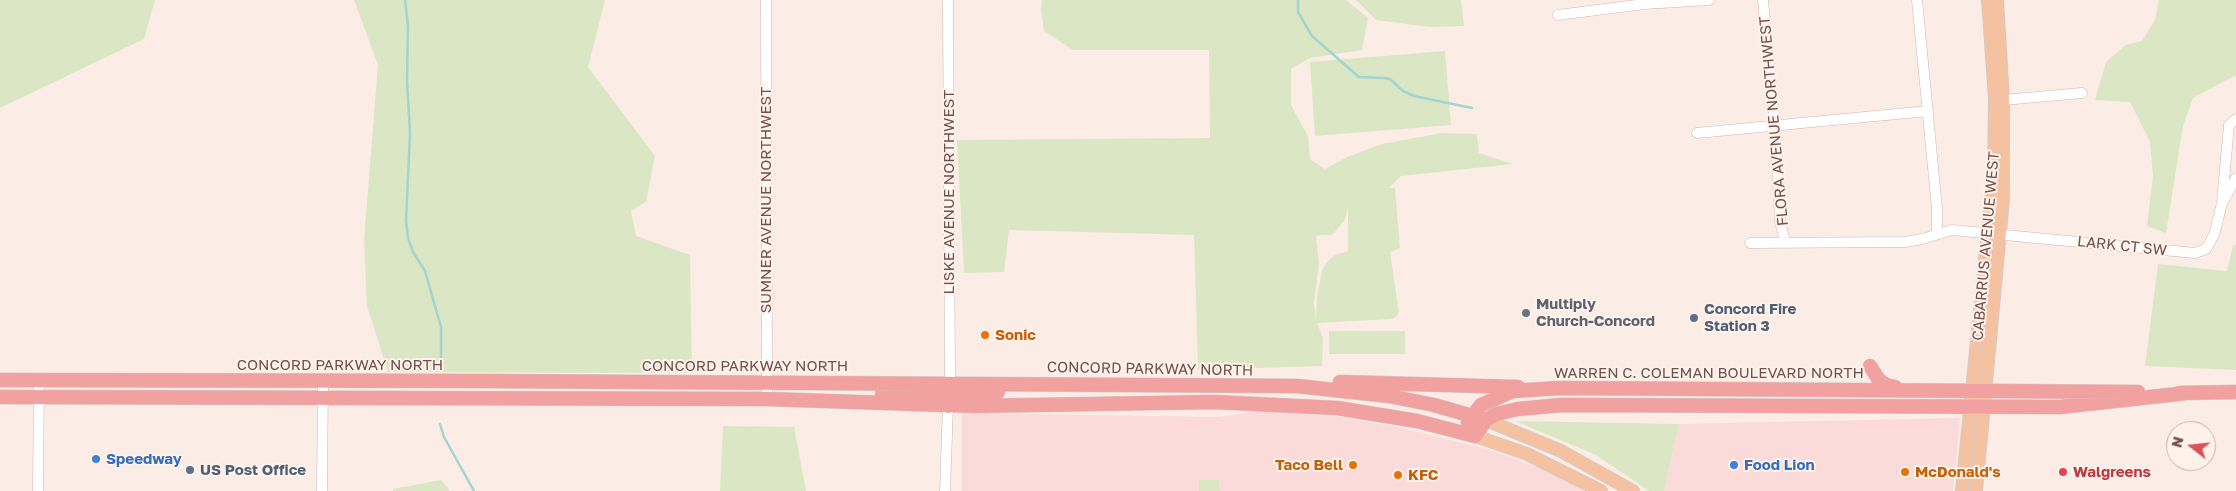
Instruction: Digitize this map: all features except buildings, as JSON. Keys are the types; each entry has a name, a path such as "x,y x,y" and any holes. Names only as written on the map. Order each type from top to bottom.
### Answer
{"highway":[{"path":"1848,389 1863,382 1870,366 1873,374 1886,385 1908,390"},
{"name":"CONCORD PARKWAY NORTH","path":"0,380 1297,386 1390,396 1434,405 1486,420"},
{"path":"1297,386 1327,381 1559,388"},
{"path":"862,401 880,394 942,392 950,383"},
{"path":"948,406 953,397 968,394 1038,391 1083,384"},
{"path":"1167,385 1167,403"},
{"name":"WARREN C. COLEMAN BOULEVARD NORTH","path":"1469,434 1471,416 1481,405 1513,391 1559,388 2187,393"},
{"path":"1690,388 1690,406"},
{"path":"0,397 767,399 862,401 948,406 1224,402 1337,408 1417,421 1469,434 1496,414 1534,407 2060,407 2187,393 2236,392"}],"main road":[{"name":"CABARRUS AVENUE WEST","path":"1988,0 1993,64 1995,234"},
{"name":"CABARRUS AVENUE WEST","path":"1962,491 1977,408 1995,234 2004,176 2004,100 1997,0"},
{"name":"CABARRUS AVENUE WEST","path":"1976,491 1977,408"},
{"path":"1486,420 1561,451 1633,491"},
{"path":"1469,434 1528,454 1601,491"}],"street":[{"name":"SUMNER AVENUE NORTHWEST","path":"766,0 767,399"},
{"name":"LISKE AVENUE NORTHWEST","path":"948,0 950,383"},
{"path":"1558,15 1624,4 1709,0"},
{"name":"FLORA AVENUE NORTHWEST","path":"1763,0 1775,125 1780,212 1785,242"},
{"path":"1917,0 1937,209 1937,234"},
{"path":"1993,64 1998,82 1999,98 2004,100 2082,93"},
{"path":"1697,133 1928,111"},
{"name":"LARK CT SW","path":"1750,243 1905,242 1952,230 2195,253 2206,249 2214,235 2222,203 2229,125 2236,119"},
{"name":"LARK CT SW","path":"2222,203 2236,178"},
{"path":"38,491 39,380"},
{"path":"322,491 323,381"},
{"path":"944,491 948,406"}],"shaded area":[{"path":"1269,410 1321,414 1397,427 1487,449 1562,476 1585,491 1220,491 1219,480 1199,481 1199,491 962,491 962,413 1218,417"},
{"path":"1960,418 1953,491 1664,491 1679,424"}],"green space":[{"path":"0,0 155,0 144,39 0,108"},
{"path":"354,0 605,0 588,67 655,156 646,202 631,211 636,236 690,255 692,373 388,372 367,306 364,240 378,65"},
{"path":"1042,0 1346,0 1368,18 1362,50 1310,58 1291,69 1291,105 1308,136 1310,159 1325,169 1347,157 1382,144 1442,133 1477,134 1479,153 1513,164 1401,176 1389,188 1395,188 1400,248 1390,252 1399,313 1393,319 1317,323 1323,338 1322,366 1198,370 1194,235 1009,230 1004,272 964,273 957,140 1210,138 1209,50 1073,50 1044,31 1041,10","holes":["1348,209 1348,251 1335,255 1326,263 1322,271 1317,297 1316,322 1314,303 1319,264 1316,235 1332,235 1344,221"]},
{"path":"1356,0 1461,0 1464,26 1429,27 1376,20"},
{"path":"2159,0 2236,0 2236,75 2193,98 2183,126 2166,233 2147,226 2153,176 2150,142 2130,102 2095,100 2106,62 2126,45 2142,41 2155,20"},
{"path":"1445,51 1451,125 1315,136 1310,62"},
{"path":"2236,244 2236,370 2145,366 2158,264 2227,271 2233,246"},
{"path":"1329,331 1405,331 1405,354 1329,354"},
{"path":"1515,421 1679,424 1664,491 1649,491 1596,455"},
{"path":"723,426 794,427 806,491 720,491"},
{"path":"441,480 450,491 393,491 393,489"},
{"path":"1199,480 1219,480 1220,491 1199,491"}],"waterway":[{"path":"405,0 408,25 407,82 410,133 406,221 408,238 413,252 425,271 441,327 441,367"},
{"path":"1298,0 1298,12 1312,36 1359,77 1390,79 1403,91 1414,96 1472,108"},
{"path":"440,424 444,437 474,491"}],"place":[{"name":"Multiply Church-Concord","path":"1526,313"},
{"name":"Concord Fire Station 3","path":"1694,318"},
{"name":"Sonic","path":"985,335"},
{"name":"Speedway","path":"96,459"},
{"name":"Taco Bell","path":"1353,465"},
{"name":"Food Lion","path":"1734,465"},
{"name":"US Post Office","path":"190,470"},
{"name":"McDonald's","path":"1905,472"},
{"name":"Walgreens","path":"2063,472"},
{"name":"KFC","path":"1398,475"}]}
